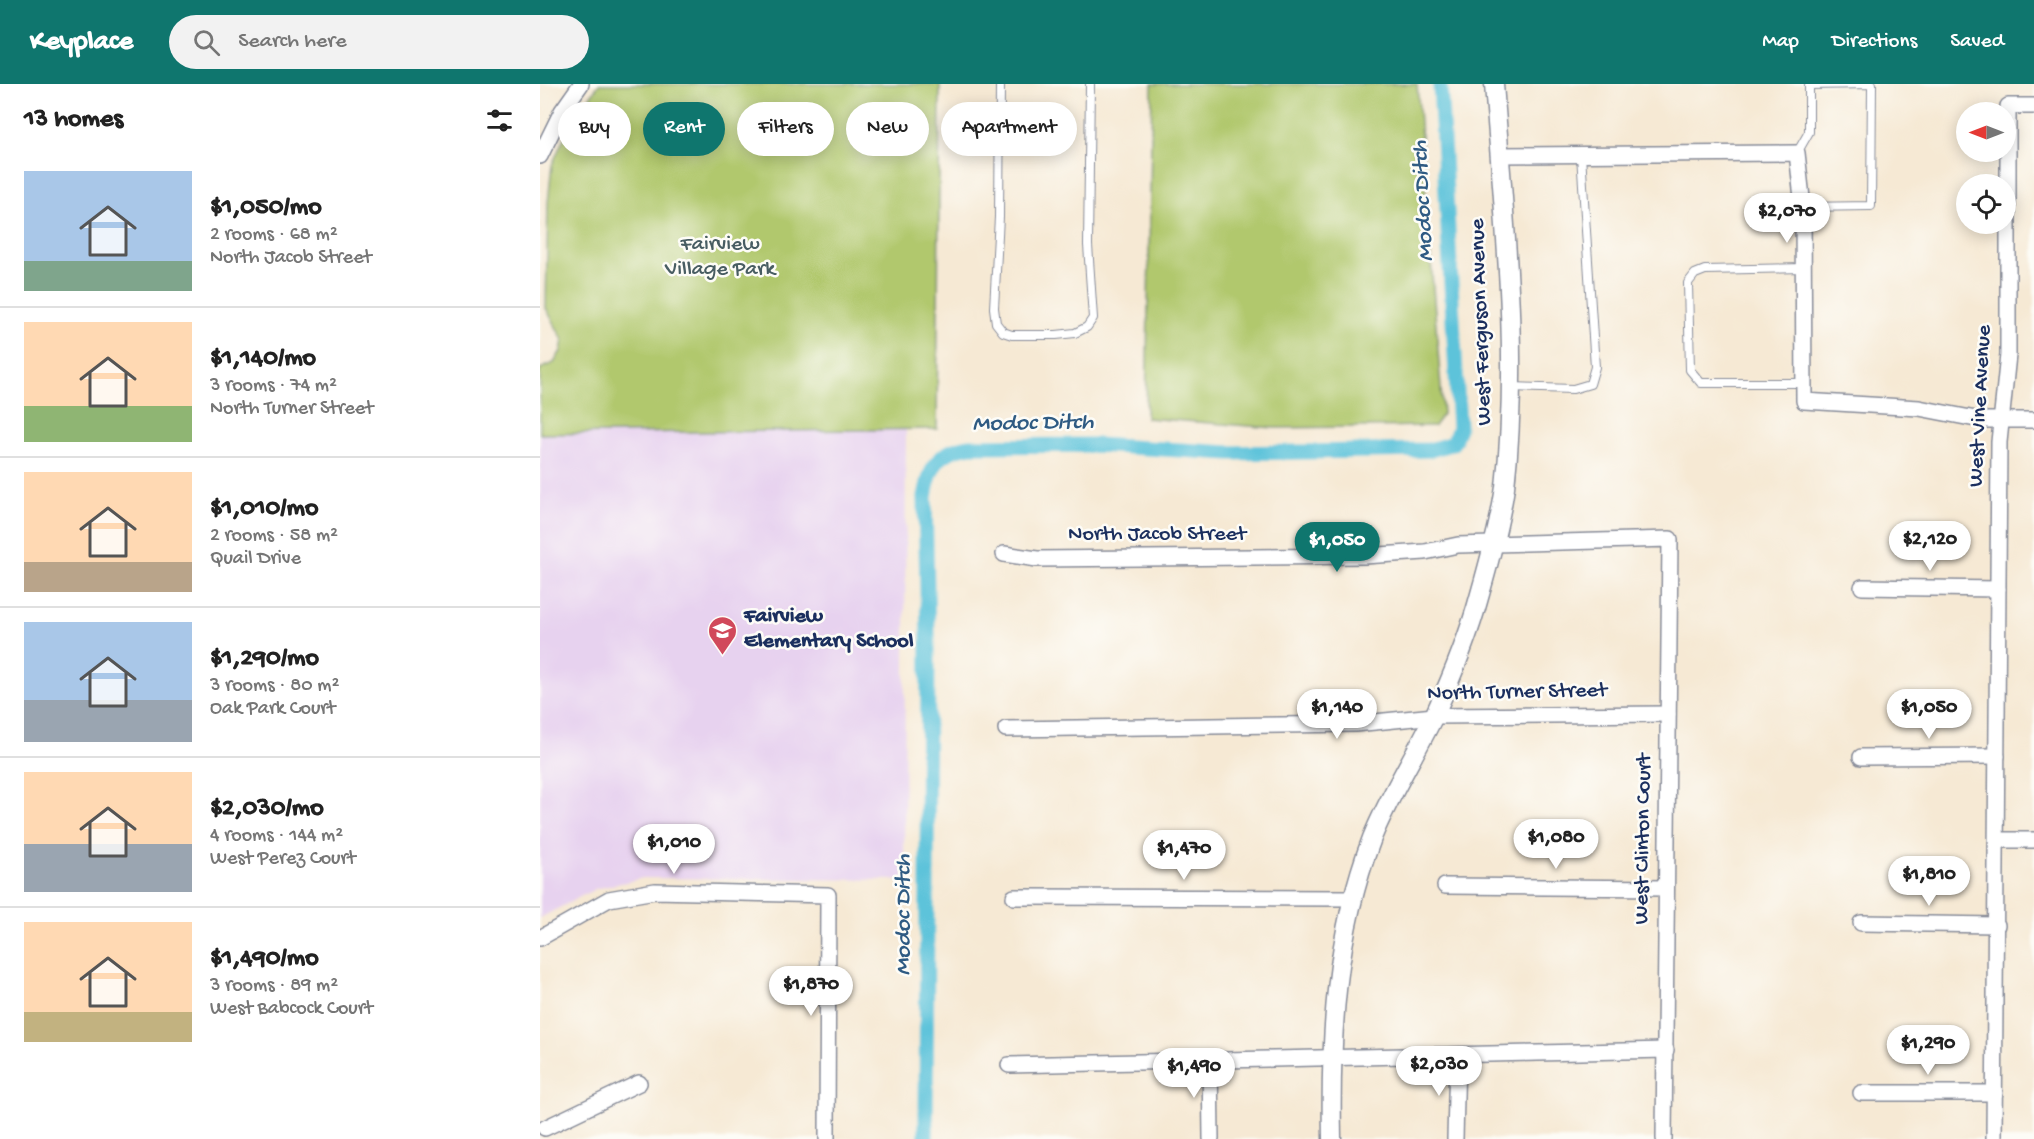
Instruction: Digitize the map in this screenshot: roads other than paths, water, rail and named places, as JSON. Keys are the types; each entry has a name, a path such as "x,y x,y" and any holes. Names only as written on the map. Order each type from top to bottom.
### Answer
{"street":[{"path":"540,156 562,111 581,84"},
{"name":"West Ferguson Avenue","path":"1332,1139 1330,1060 1340,954 1353,898 1373,837 1434,716 1461,653 1494,543 1504,491 1512,387 1494,84"},
{"name":"West Vine Avenue","path":"1994,1139 1998,840 1999,442 2008,356 2008,106 2034,106"},
{"path":"1499,155 1797,153 1803,207 1804,400 1919,408 1981,420 2034,420"},
{"name":"North Jacob Street","path":"1004,554 1037,559 1364,556 1400,555 1458,545 1494,543 1670,539"},
{"name":"West Clinton Court","path":"1664,1139 1670,539"},
{"path":"1862,587 1998,589"},
{"name":"North Turner Street","path":"1006,729 1355,724 1434,716 1668,714"},
{"path":"1861,757 1997,756"},
{"path":"1998,840 2034,840"},
{"path":"1445,886 1666,888"},
{"path":"540,938 609,899 655,891 828,895 826,1139"},
{"path":"1014,897 1353,898"},
{"path":"1861,923 1997,925"},
{"path":"1009,1065 1210,1059 1330,1060 1666,1050"},
{"path":"1455,1139 1457,1056"},
{"path":"1210,1059 1211,1139"},
{"path":"545,1128 639,1083"},
{"path":"1861,1093 1995,1093"}],"lane":[{"path":"1000,84 999,217 994,308 996,323 1003,332 1012,335 1056,335 1075,333 1087,327 1093,318 1088,245 1089,84"},
{"path":"1797,153 1809,132 1809,85 1872,84 1871,206 1803,207"},
{"path":"1512,387 1573,389 1590,384 1595,367 1581,154"},
{"path":"1804,268 1705,270 1695,274 1688,283 1690,370 1701,383 1804,383"}],"waterway":[{"name":"Modoc Ditch","path":"926,1139 928,636 925,497 933,469 943,456 959,448 970,446 1096,445 1230,453 1430,450 1453,443 1459,428 1440,84"},
{"name":"Modoc Ditch","path":"1456,439 1460,443"}],"place":[{"name":"Fairview Elementary School","path":"723,656"}],"park label":[{"name":"Fairview Village Park","path":"720,258"}]}
